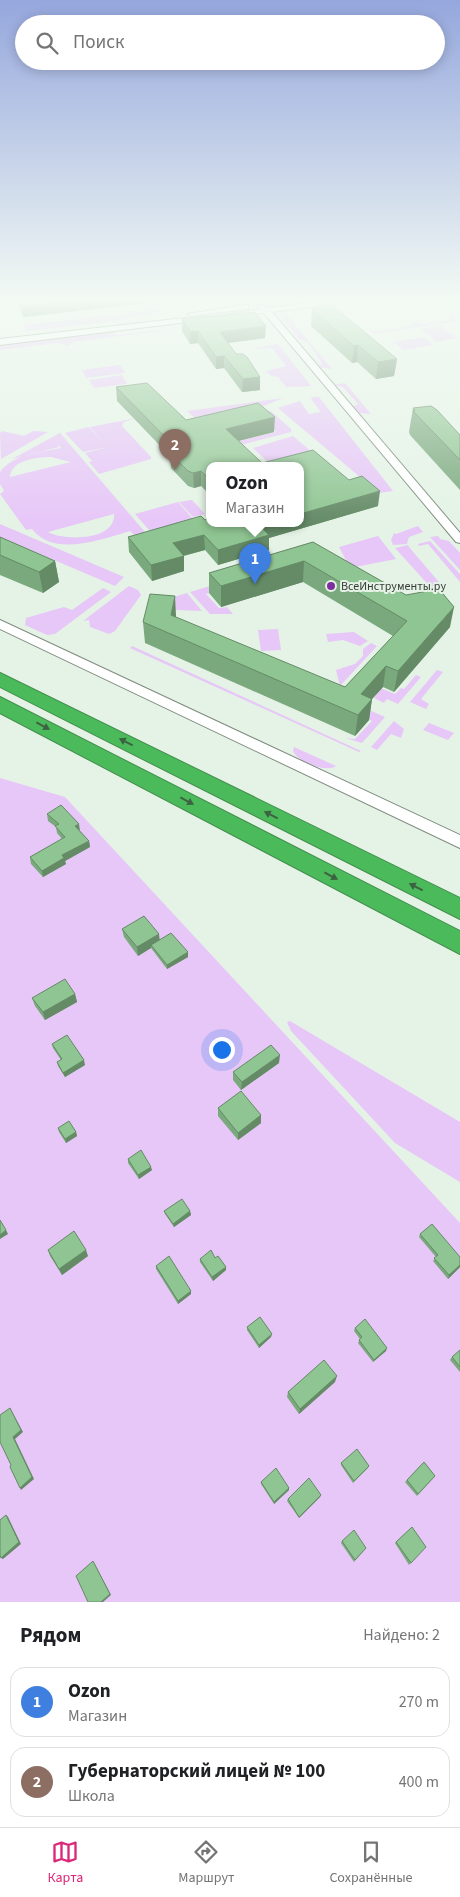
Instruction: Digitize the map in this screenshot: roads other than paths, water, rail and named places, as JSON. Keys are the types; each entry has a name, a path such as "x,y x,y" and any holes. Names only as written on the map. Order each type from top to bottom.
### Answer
{"highway":[{"path":"0,679 460,909"},
{"path":"0,704 460,943"}],"street":[{"path":"321,376 460,540"},
{"path":"0,624 460,842"}],"place":[{"name":"Губернаторский лицей № 100","path":"175,470"},
{"name":"Ozon","path":"255,584"},
{"name":"ВсеИнструменты.ру","path":"331,586"}]}
